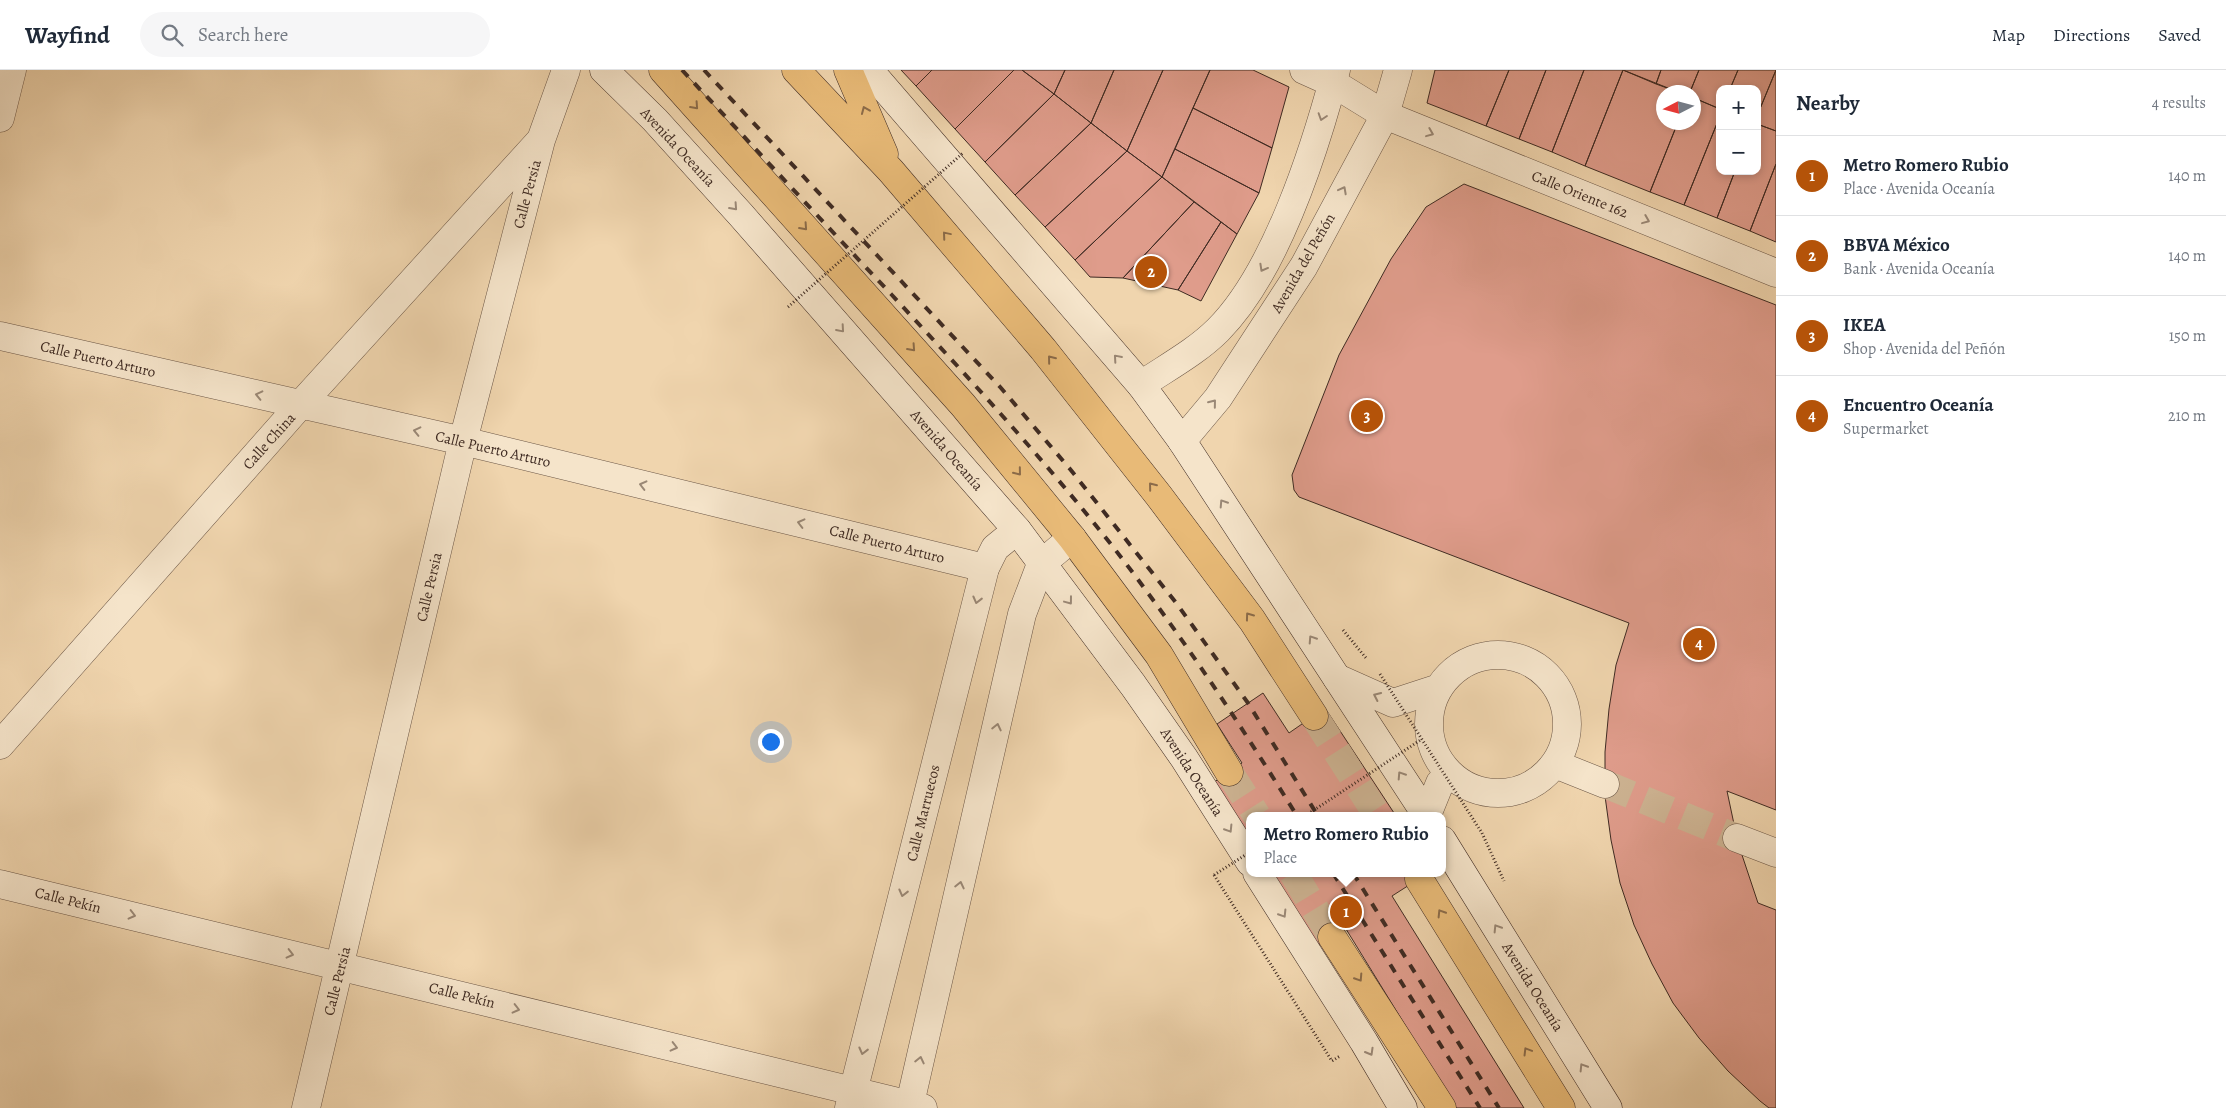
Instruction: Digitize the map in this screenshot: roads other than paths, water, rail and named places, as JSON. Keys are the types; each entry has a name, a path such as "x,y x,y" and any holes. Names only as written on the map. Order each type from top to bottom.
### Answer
{"highway":[{"path":"796,70 891,171 1042,349 1159,496 1252,620 1314,716"},
{"path":"848,70 891,171"},
{"name":"Avenida Oceanía","path":"663,71 963,405 1072,538 1159,655 1230,772"},
{"path":"1419,879 1561,1108"},
{"path":"1332,937 1442,1108"}],"street":[{"path":"0,118 12,70"},
{"name":"Calle Persia","path":"306,1108 341,966 463,441 541,140 566,70"},
{"name":"Avenida Oceanía","path":"604,70 655,120 1016,530 1133,685 1184,758 1246,856"},
{"path":"618,70 655,120"},
{"path":"870,70 1141,385 1182,441 1425,812"},
{"name":"Calle Oriente 162","path":"1304,70 1334,77 1385,115 1776,273"},
{"name":"Avenida del Peñón","path":"1182,441 1218,398 1304,266 1385,115 1398,70"},
{"path":"1141,385 1218,331 1247,296 1272,251 1295,196 1334,77"},
{"name":"Calle China","path":"0,745 302,404 541,140"},
{"name":"Calle Puerto Arturo","path":"0,336 463,441 985,568"},
{"name":"Calle Marruecos","path":"851,1099 985,568 995,548 1016,530"},
{"path":"914,1107 1022,614 1041,564 1072,538"},
{"path":"1486,657 1515,657 1535,666 1551,680 1563,699 1567,720 1565,743 1555,764 1538,781 1516,791 1493,794 1470,788 1450,774 1436,755 1430,732 1430,708 1439,688 1453,671 1472,660 1486,657"},
{"path":"1337,678 1393,704 1439,688"},
{"path":"1555,764 1605,784"},
{"path":"1428,812 1440,784 1450,774"},
{"path":"1737,838 1776,854"},
{"name":"Avenida Oceanía","path":"1446,846 1608,1108"},
{"path":"1260,877 1364,1042 1403,1108"},
{"name":"Calle Pekín","path":"0,884 341,966 851,1099 914,1107"}],"tunnel":[{"path":"1314,716 1375,812"},
{"path":"1229,772 1254,812"},
{"path":"1605,784 1737,838"},
{"path":"1295,877 1332,937"}],"railway":[{"path":"682,70 947,355 1030,447 1084,511 1184,643 1294,812"},
{"path":"704,70 1001,388 1070,469 1177,604 1248,703 1316,812"},
{"path":"1336,877 1480,1108"},
{"path":"1355,877 1499,1108"}],"place":[{"name":"BBVA México","path":"1151,272"},
{"name":"IKEA","path":"1367,416"},
{"name":"Encuentro Oceanía","path":"1699,644"},
{"name":"Metro Romero Rubio","path":"1346,912"}]}
